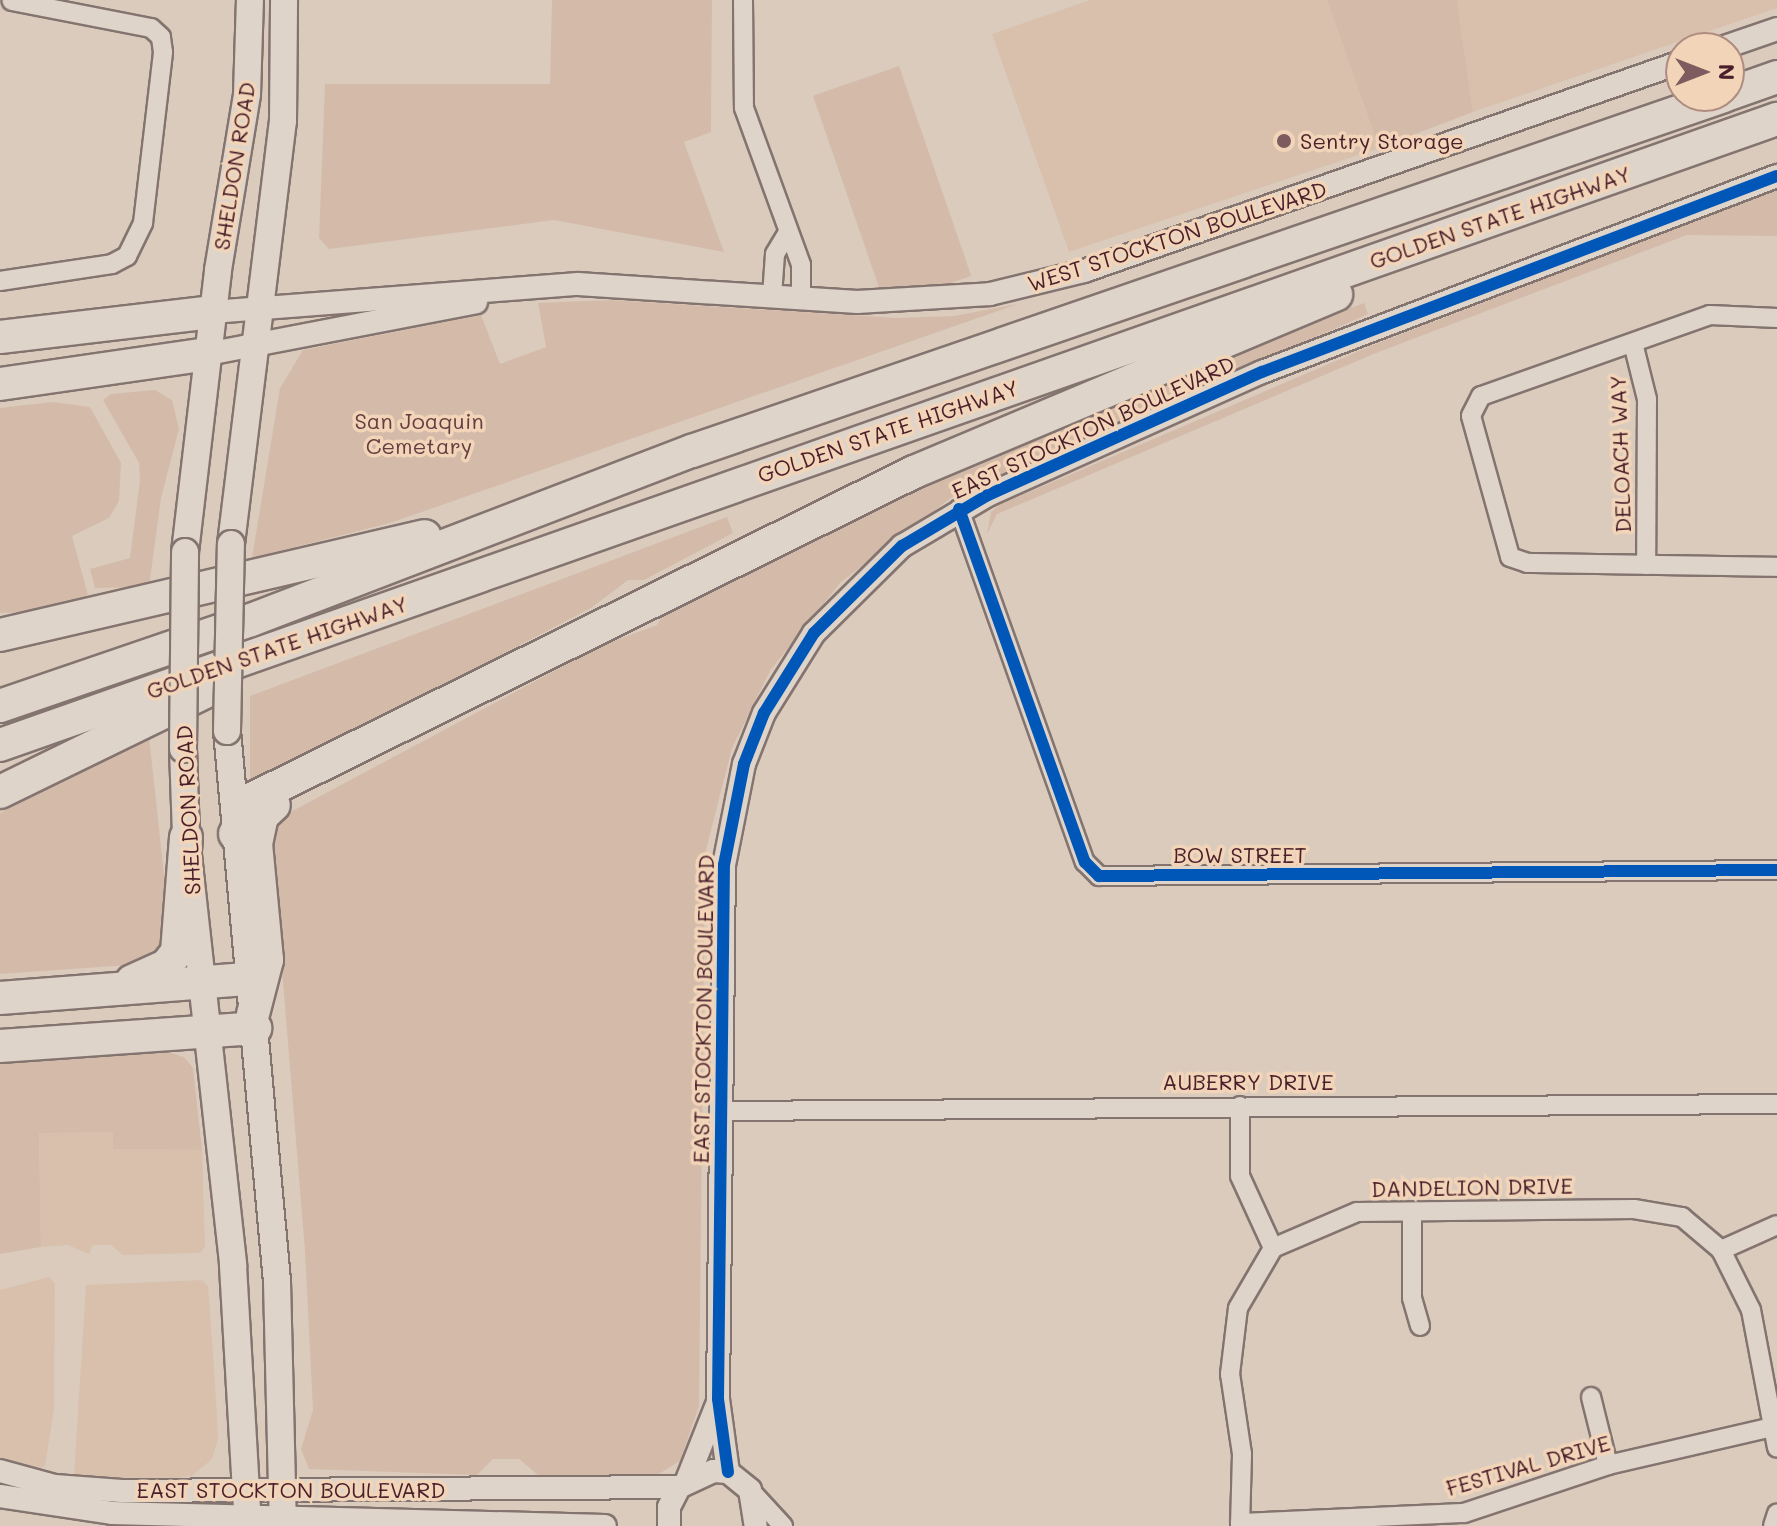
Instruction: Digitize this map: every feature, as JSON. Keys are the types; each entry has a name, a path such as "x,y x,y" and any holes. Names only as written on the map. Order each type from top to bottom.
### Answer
{"highway":[{"name":"GOLDEN STATE HIGHWAY","path":"1745,88 1777,77"},
{"name":"GOLDEN STATE HIGHWAY","path":"0,706 251,620 468,532 1677,112"},
{"name":"GOLDEN STATE HIGHWAY","path":"0,745 1777,119"},
{"path":"235,834 252,799 310,775 914,472 1627,174"},
{"path":"0,337 212,312"},
{"path":"0,384 207,354"},
{"path":"0,635 393,539 468,532"},
{"path":"0,792 347,623"},
{"path":"0,1046 254,1021 267,960 258,827 310,775"},
{"path":"106,990 166,966 177,952 186,837"},
{"path":"0,998 249,979"}],"main road":[{"name":"SHELDON ROAD","path":"248,1522 233,1266 186,837 183,749 185,552 212,312 247,94 250,0"},
{"path":"274,0 284,33"},
{"name":"SHELDON ROAD","path":"283,1522 277,1282 227,731 231,544 283,121 284,0"}],"street":[{"path":"743,0 744,108 801,265 801,299"},
{"path":"0,281 112,264 127,256 143,223 163,52 161,37 151,28 12,1"},
{"path":"1745,40 1777,29"},
{"name":"WEST STOCKTON BOULEVARD","path":"212,312 578,284 801,299 939,300 1036,285 1665,68"},
{"name":"EAST STOCKTON BOULEVARD","path":"728,1472 718,1399 724,865 744,764 788,671 839,604 902,546 959,509 1262,372 1777,176"},
{"path":"772,296 775,254 788,232"},
{"name":"WEST STOCKTON BOULEVARD","path":"207,354 255,348 447,311 511,291"},
{"path":"1777,318 1710,315 1481,396 1471,416 1510,557 1527,563 1777,567"},
{"name":"DELOACH WAY","path":"1633,343 1647,399 1646,565"},
{"name":"BOW STREET","path":"959,509 1085,862 1099,876 1777,870"},
{"name":"AUBERRY DRIVE","path":"720,1111 1777,1104"},
{"path":"1240,1106 1240,1176 1273,1248 1238,1308 1230,1374 1242,1454 1240,1525"},
{"name":"DANDELION DRIVE","path":"1273,1248 1357,1212 1412,1215 1634,1209 1682,1217 1721,1250 1751,1310 1777,1448"},
{"path":"1412,1215 1412,1298 1420,1326"},
{"path":"1721,1250 1777,1225"},
{"path":"1591,1397 1608,1465"},
{"name":"EAST STOCKTON BOULEVARD","path":"0,1471 85,1489 550,1491 683,1483 718,1399"},
{"name":"FESTIVAL DRIVE","path":"1240,1525 1466,1520 1608,1465 1775,1427"},
{"path":"669,1526 669,1507 683,1483 700,1473 728,1472 750,1490 783,1526"},
{"path":"750,1490 756,1526"},
{"path":"396,1519 432,1509 534,1509 547,1503 550,1491"},
{"name":"EAST STOCKTON BOULEVARD","path":"0,1496 99,1512 248,1522 396,1519 605,1526"},
{"path":"1773,1526 1777,1514"}],"shaded area":[{"path":"1090,0 1327,0 1379,148 1069,252 992,34"},
{"path":"1457,0 1777,0 1777,8 1707,32 1665,32 1665,46 1473,112"},
{"path":"39,1132 114,1132 114,1149 202,1150 205,1247 200,1253 123,1255 111,1245 93,1245 89,1254 68,1245 41,1247"},
{"path":"49,1277 55,1284 54,1409 45,1466 36,1471 0,1458 0,1290"},
{"path":"202,1280 208,1286 215,1382 218,1439 212,1459 192,1476 171,1479 74,1476 86,1285"}],"green space":[{"path":"552,0 712,0 711,132 684,142 724,252 554,220 329,249 319,238 325,84 550,84"},
{"path":"1327,0 1457,0 1473,112 1379,148"},
{"path":"899,66 971,276 885,306 813,96"},
{"path":"1777,189 1777,236 1687,235 1376,353 997,514 987,534 991,512 999,505 1373,345"},
{"name":"San Joaquin Cemetary","path":"610,300 898,318 954,316 1018,304 390,523 252,558 280,388 303,350 481,315 500,364 546,347 538,303"},
{"path":"1364,303 1368,314 952,497 841,582 771,669 732,748 705,854 699,1406 680,1461 657,1475 538,1475 519,1459 493,1459 477,1475 309,1469 301,1449 313,1410 305,1251 270,823 603,645 657,625 664,612 748,566 1133,388"},
{"path":"155,390 172,400 179,429 161,498 149,587 95,588 90,569 130,558 140,480 139,463 103,400 111,394"},
{"path":"52,402 90,407 121,463 119,501 109,518 72,536 88,595 43,612 0,613 0,408"},
{"path":"727,517 733,533 644,580 628,580 591,608 250,786 250,696"},
{"path":"149,736 170,931 165,949 143,964 0,974 0,813"},
{"path":"159,1049 184,1057 193,1068 202,1150 113,1149 113,1132 39,1133 41,1247 0,1254 0,1064"}],"cycle path":[{"path":"728,1472 718,1399 724,865 744,764 764,713 814,633 902,546 988,495 1262,372 1777,176"},
{"path":"959,509 1085,862 1099,876 1777,870"}],"place":[{"name":"Sentry Storage","path":"1284,141"}]}
